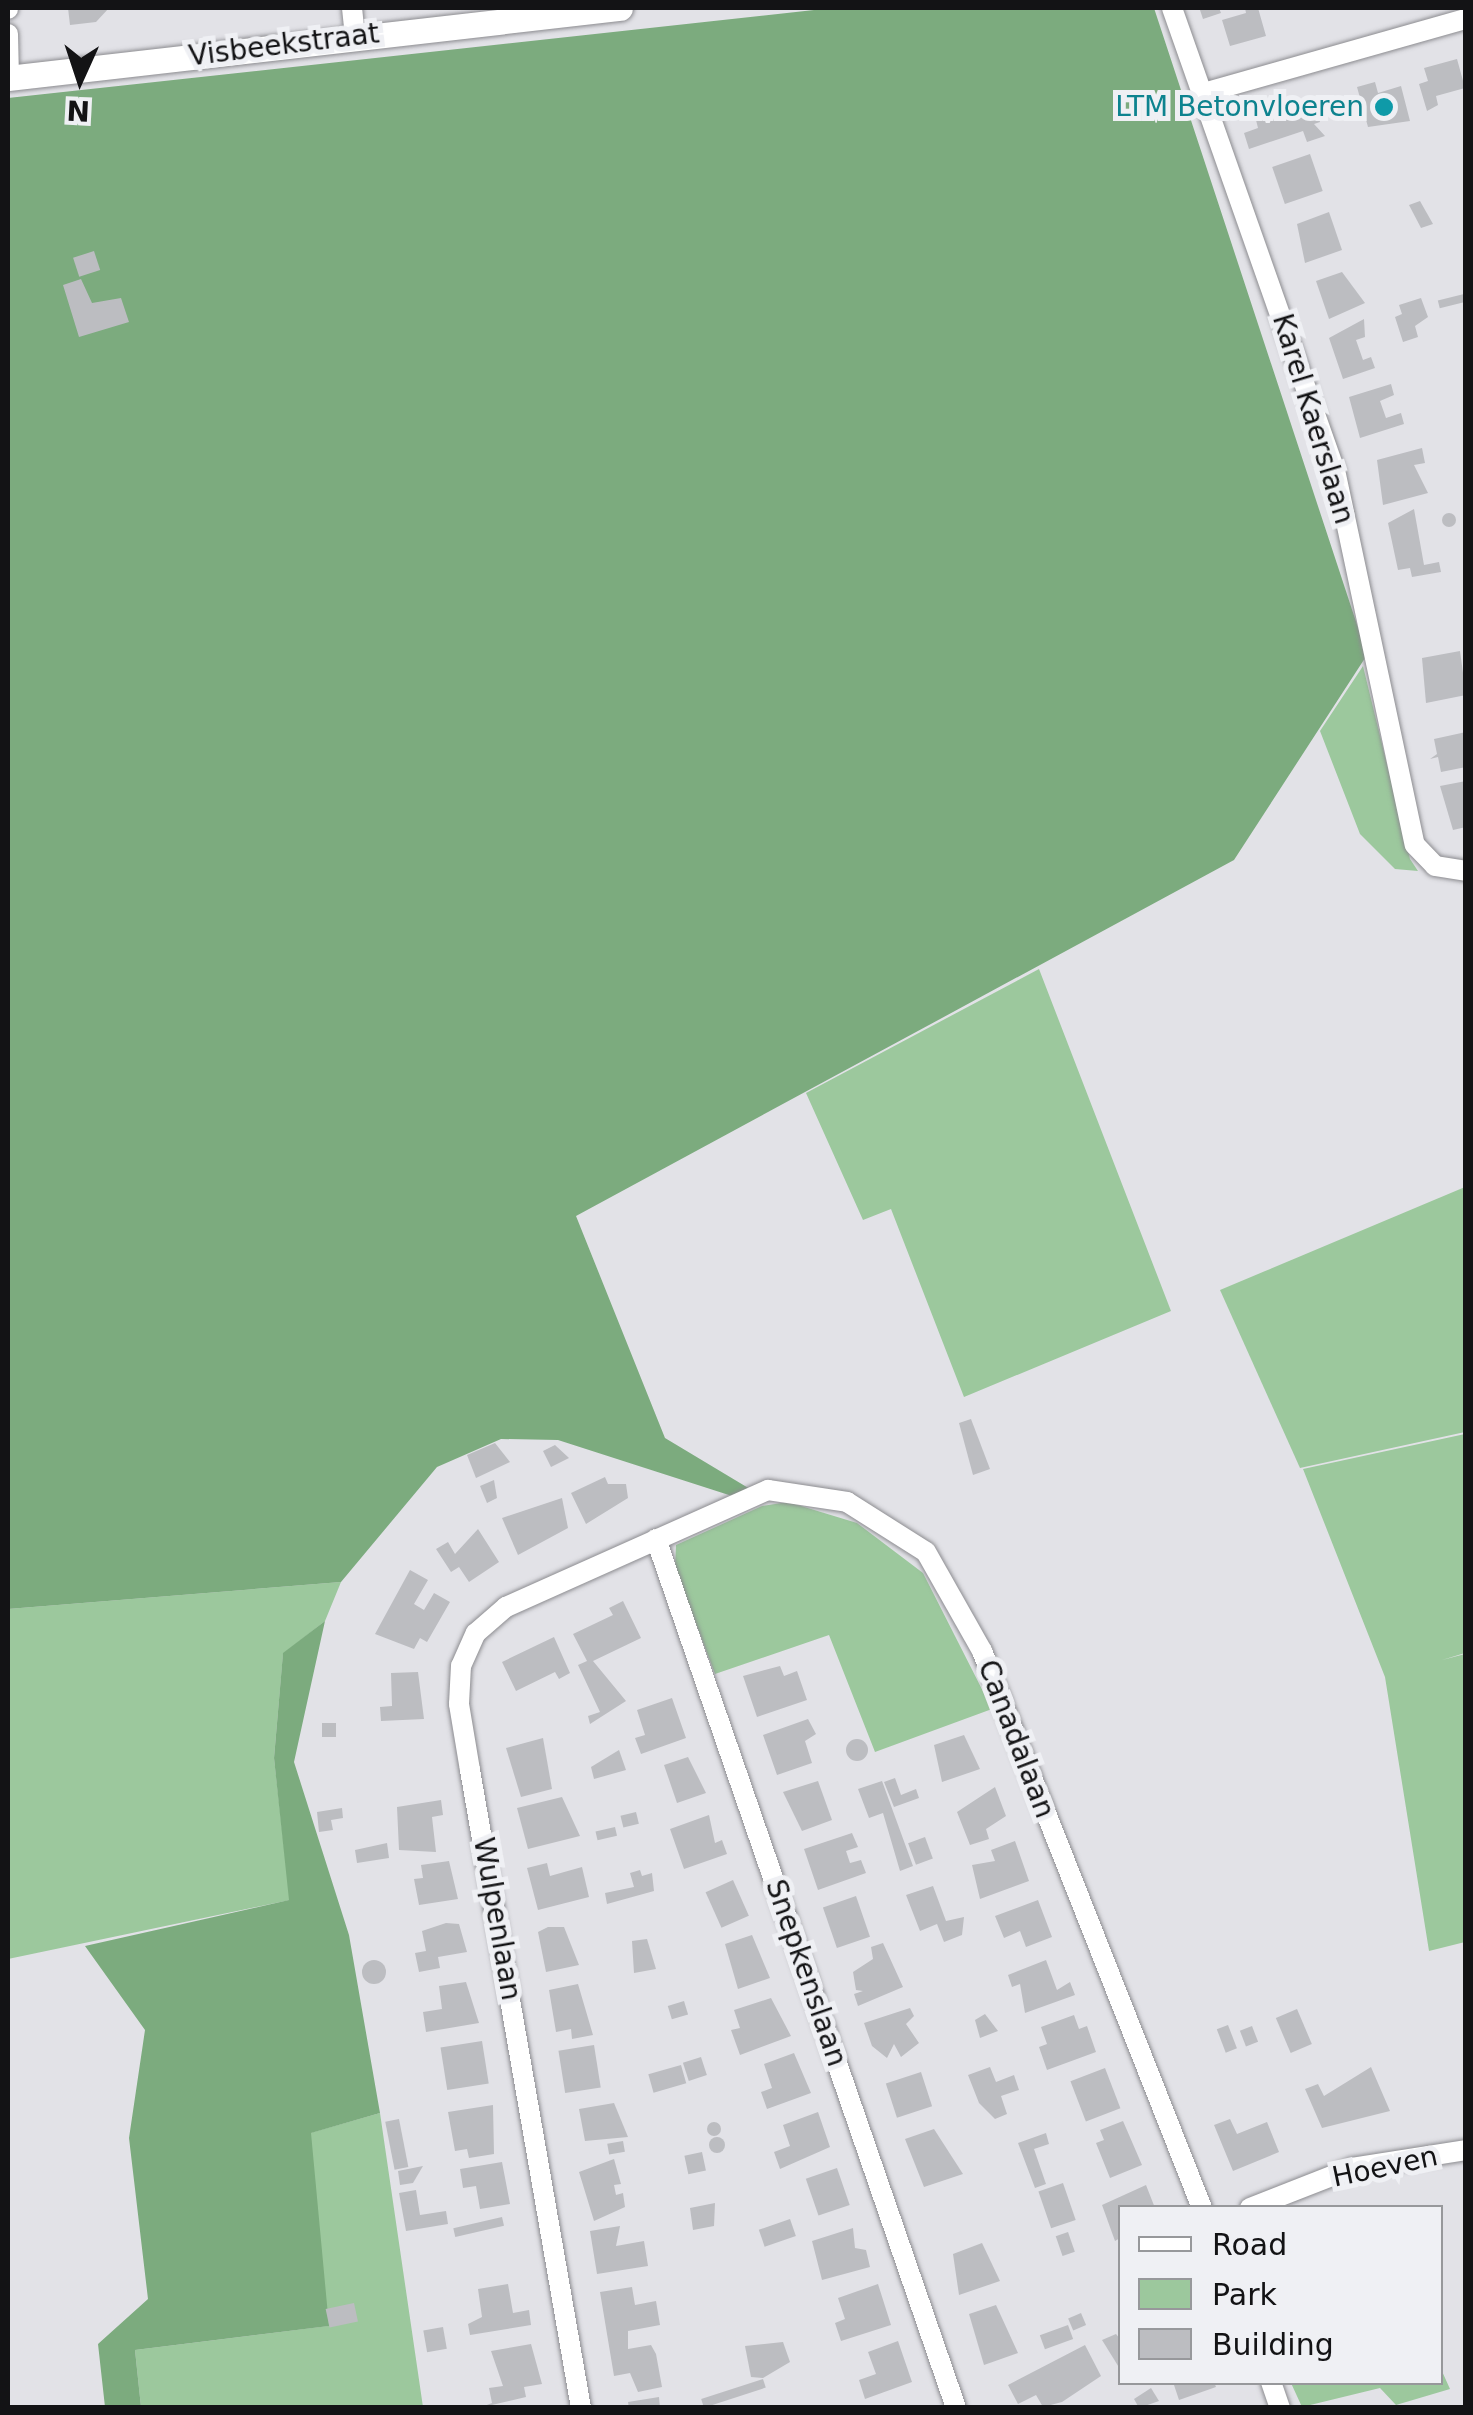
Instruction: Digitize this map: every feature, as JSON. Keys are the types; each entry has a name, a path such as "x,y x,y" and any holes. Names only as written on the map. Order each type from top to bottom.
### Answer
{"street":[{"path":"352,8 355,37"},
{"name":"Visbeekstraat","path":"8,78 620,8"},
{"name":"Karel Kaerslaan","path":"1172,8 1335,470 1415,845 1436,866 1463,871"},
{"path":"1204,93 1466,19"},
{"path":"8,34 8,78"},
{"name":"Canadalaan","path":"656,1539 768,1490 847,1502 926,1552 982,1651 1201,2205"},
{"name":"Wulpenlaan","path":"581,2408 467,1754 461,1666 476,1634 506,1607 656,1539"},
{"name":"Snepkenslaan","path":"656,1539 956,2408"},
{"name":"Hoeven","path":"1258,2205 1352,2168 1466,2150"}],"green space":[{"path":"832,8 1154,8 1367,655 1234,860 576,1216 665,1438 750,1489 732,1496 558,1440 501,1439 437,1467 341,1582 8,1609 8,98"},
{"path":"1363,666 1410,859 1418,871 1395,869 1360,834 1320,731"},
{"path":"1039,969 1171,1311 964,1397 891,1209 863,1220 806,1093"},
{"path":"1465,1187 1465,1432 1300,1468 1220,1290"},
{"path":"1465,1434 1465,1653 1442,1660 1465,1654 1465,1942 1429,1951 1385,1677 1303,1469"},
{"path":"788,1502 857,1523 923,1573 992,1709 875,1752 829,1635 715,1674 675,1568 676,1545 762,1506"},
{"path":"341,1582 325,1621 283,1654 274,1758 290,1900 8,1959 8,1609"},
{"path":"325,1621 294,1762 349,1935 380,2113 311,2133 329,2326 135,2350 141,2407 105,2407 98,2344 148,2299 129,2138 145,2030 85,1946 289,1900 274,1758 283,1653"},
{"path":"380,2113 423,2407 141,2407 135,2350 328,2326 310,2133"},
{"path":"1443,2373 1450,2389 1396,2405 1380,2388 1302,2407 1292,2385 1443,2385"}],"building":[{"path":"68,8 109,8 96,22 70,25"},
{"path":"1219,8 1221,13 1203,19 1200,10"},
{"path":"1245,8 1258,8 1266,36 1230,46 1222,20 1246,13"},
{"path":"1457,59 1465,88 1436,96 1438,105 1427,111 1419,84 1428,81 1424,68"},
{"name":"LTM Betonvloeren","path":"1375,82 1378,93 1401,86 1410,121 1368,127 1357,87"},
{"path":"1306,103 1318,113 1320,122 1314,124 1325,136 1307,142 1303,131 1249,149 1244,133 1258,128 1256,120"},
{"path":"1310,154 1323,191 1285,204 1272,167"},
{"path":"1420,201 1433,224 1421,228 1409,205"},
{"path":"1329,212 1342,250 1305,263 1297,224"},
{"path":"94,251 100,270 79,277 73,258"},
{"path":"1342,272 1365,303 1329,319 1316,281"},
{"path":"81,279 92,303 121,298 129,322 79,337 63,285"},
{"path":"1464,294 1466,302 1440,308 1438,301"},
{"path":"1421,298 1428,317 1415,326 1418,337 1403,342 1395,317 1402,314 1399,305"},
{"path":"1364,319 1365,337 1356,340 1363,360 1371,357 1375,368 1343,379 1329,338"},
{"path":"1391,384 1394,395 1380,401 1386,418 1401,413 1404,424 1360,438 1349,397"},
{"path":"1422,448 1425,463 1414,465 1428,493 1383,505 1377,460"},
{"path":"1414,509 1424,565 1439,562 1441,572 1412,577 1410,568 1398,570 1388,523"},
{"path":"1449,513 1456,520 1449,527 1442,520"},
{"path":"1460,651 1466,695 1426,703 1422,658"},
{"path":"1466,732 1466,767 1441,772 1438,757 1430,759 1437,754 1434,739"},
{"path":"1466,781 1466,827 1453,830 1440,786"},
{"path":"971,1419 990,1469 973,1475 959,1423"},
{"path":"495,1443 510,1462 476,1478 467,1455"},
{"path":"555,1445 569,1458 551,1467 543,1451"},
{"path":"605,1477 608,1484 626,1484 628,1498 586,1524 571,1493"},
{"path":"494,1480 497,1498 487,1503 480,1486"},
{"path":"562,1498 568,1528 518,1555 502,1518"},
{"path":"478,1529 499,1562 469,1582 459,1567 451,1572 436,1549 448,1542 455,1554"},
{"path":"410,1570 428,1580 414,1604 424,1610 434,1593 450,1602 427,1642 420,1638 414,1649 375,1634"},
{"path":"623,1601 641,1638 593,1661 626,1701 590,1724 588,1716 600,1712 578,1665 587,1661 573,1634 613,1615 609,1608"},
{"path":"554,1637 570,1673 559,1679 555,1672 516,1691 502,1662"},
{"path":"780,1666 784,1676 797,1671 807,1700 757,1717 743,1676"},
{"path":"418,1672 424,1719 381,1721 380,1707 392,1706 391,1673"},
{"path":"672,1698 686,1738 641,1754 635,1738 645,1735 637,1710"},
{"path":"808,1719 816,1734 805,1741 812,1763 777,1775 763,1735"},
{"path":"322,1723 336,1723 336,1737 322,1737"},
{"path":"964,1735 980,1769 942,1782 934,1745"},
{"path":"543,1738 552,1789 521,1797 506,1748"},
{"path":"857,1739 868,1750 857,1761 846,1750"},
{"path":"619,1750 626,1770 594,1779 591,1767"},
{"path":"688,1757 706,1793 677,1803 664,1765"},
{"path":"895,1778 901,1795 916,1789 919,1798 894,1807 884,1782"},
{"path":"818,1781 832,1820 802,1831 783,1792"},
{"path":"882,1781 913,1866 900,1871 883,1813 869,1818 858,1789"},
{"path":"995,1787 1006,1816 986,1829 989,1839 970,1845 957,1812"},
{"path":"562,1797 580,1836 528,1849 517,1808"},
{"path":"441,1800 443,1815 432,1817 436,1852 399,1850 397,1807"},
{"path":"342,1808 343,1818 331,1820 333,1830 319,1832 317,1812"},
{"path":"636,1812 639,1824 623,1828 620,1816"},
{"path":"709,1815 715,1843 722,1840 727,1854 684,1869 670,1829"},
{"path":"615,1827 617,1836 598,1840 596,1831"},
{"path":"852,1833 858,1847 846,1851 850,1863 861,1860 866,1873 818,1890 804,1849"},
{"path":"925,1837 933,1859 916,1865 908,1843"},
{"path":"1015,1841 1029,1881 980,1899 972,1865 995,1861 991,1850"},
{"path":"387,1843 389,1858 357,1863 355,1850"},
{"path":"449,1861 458,1899 419,1905 414,1879 423,1878 421,1865"},
{"path":"547,1863 550,1876 582,1867 589,1897 538,1910 527,1868"},
{"path":"640,1870 642,1876 652,1873 654,1891 607,1904 605,1893 634,1887 630,1873"},
{"path":"733,1880 749,1916 721,1928 706,1892"},
{"path":"933,1886 946,1921 964,1917 962,1935 944,1942 937,1924 920,1931 906,1895"},
{"path":"856,1896 870,1937 837,1948 823,1907"},
{"path":"1038,1900 1052,1937 1026,1947 1020,1931 1004,1938 995,1916"},
{"path":"446,1923 459,1924 467,1952 438,1957 440,1968 419,1972 415,1953 426,1951 422,1931"},
{"path":"548,1927 564,1927 579,1965 546,1972 538,1932"},
{"path":"752,1935 770,1978 738,1989 725,1944"},
{"path":"647,1939 656,1969 634,1973 632,1941"},
{"path":"883,1943 903,1987 858,2006 854,1994 863,1991 856,1990 853,1972 873,1959 871,1947"},
{"path":"374,1960 383,1963 383,1981 374,1984 365,1981 362,1972 365,1963"},
{"path":"1046,1960 1057,1990 1070,1982 1075,1995 1025,2013 1020,1984 1012,1987 1008,1975"},
{"path":"466,1982 479,2023 426,2032 423,2012 442,2009 439,1986"},
{"path":"578,1984 593,2035 572,2039 571,2029 556,2032 549,1990"},
{"path":"771,1998 791,2036 740,2055 731,2030 740,2028 734,2010"},
{"path":"684,2001 688,2014 672,2019 668,2006"},
{"path":"910,2008 914,2016 906,2024 919,2043 901,2057 894,2044 887,2058 872,2046 864,2023"},
{"path":"1297,2009 1312,2044 1291,2053 1276,2018"},
{"path":"985,2014 998,2031 980,2038 975,2020"},
{"path":"1074,2015 1079,2029 1087,2026 1096,2052 1047,2070 1039,2047 1047,2044 1041,2027"},
{"path":"1228,2025 1237,2048 1226,2053 1217,2029"},
{"path":"1252,2026 1258,2042 1246,2047 1240,2031"},
{"path":"482,2041 489,2083 447,2090 441,2048"},
{"path":"594,2045 601,2087 565,2093 558,2051"},
{"path":"794,2053 811,2093 767,2109 761,2092 772,2088 764,2064"},
{"path":"701,2057 707,2075 689,2081 683,2063"},
{"path":"681,2065 686,2083 654,2093 648,2074"},
{"path":"990,2067 996,2082 1014,2075 1019,2090 1001,2096 1007,2114 995,2119 979,2103 968,2075"},
{"path":"1371,2067 1390,2111 1322,2128 1305,2089 1318,2084 1324,2096"},
{"path":"1105,2068 1120,2108 1086,2121 1070,2081"},
{"path":"921,2072 932,2106 897,2118 886,2083"},
{"path":"614,2103 628,2137 585,2141 579,2109"},
{"path":"493,2105 494,2154 469,2158 467,2149 455,2151 448,2112"},
{"path":"818,2112 830,2147 780,2169 774,2152 790,2146 783,2125"},
{"path":"399,2119 408,2167 395,2170 385,2122"},
{"path":"1230,2119 1237,2134 1267,2122 1279,2152 1233,2171 1214,2125"},
{"path":"1123,2121 1142,2165 1110,2178 1096,2143 1104,2140 1100,2130"},
{"path":"714,2122 721,2129 714,2136 707,2129"},
{"path":"934,2129 963,2174 924,2187 905,2139"},
{"path":"1046,2133 1049,2144 1034,2149 1046,2184 1035,2188 1018,2143"},
{"path":"717,2137 725,2145 717,2153 709,2145"},
{"path":"623,2141 625,2152 609,2155 607,2144"},
{"path":"702,2152 706,2171 688,2174 684,2156"},
{"path":"614,2159 621,2184 614,2185 616,2195 623,2193 625,2207 594,2221 579,2172"},
{"path":"502,2162 510,2204 480,2209 476,2186 463,2188 460,2169"},
{"path":"423,2166 413,2183 400,2185 398,2171"},
{"path":"837,2168 850,2205 818,2216 806,2179"},
{"path":"1063,2183 1076,2220 1051,2228 1038,2191"},
{"path":"1146,2185 1154,2205 1118,2205 1115,2241 1102,2205"},
{"path":"416,2190 420,2215 446,2211 448,2224 406,2231 399,2193"},
{"path":"715,2203 714,2226 693,2230 690,2208"},
{"path":"502,2217 504,2226 455,2237 453,2228"},
{"path":"790,2219 796,2236 765,2247 759,2230"},
{"path":"620,2226 616,2246 644,2241 648,2266 597,2274 590,2231"},
{"path":"853,2228 855,2248 866,2250 870,2267 822,2280 812,2241"},
{"path":"1068,2232 1075,2252 1063,2256 1056,2236"},
{"path":"982,2243 1000,2281 959,2295 953,2254"},
{"path":"508,2284 513,2313 529,2310 531,2325 470,2335 468,2324 482,2317 478,2289"},
{"path":"878,2284 891,2325 841,2341 835,2323 845,2319 838,2298"},
{"path":"632,2287 635,2305 656,2301 660,2325 628,2331 628,2349 651,2345 662,2387 638,2392 630,2373 614,2376 600,2292"},
{"path":"354,2303 358,2322 330,2328 326,2309"},
{"path":"996,2305 1018,2353 984,2365 969,2314"},
{"path":"1081,2313 1086,2325 1073,2330 1068,2318"},
{"path":"1068,2325 1073,2339 1045,2349 1040,2335"},
{"path":"443,2327 447,2349 427,2352 423,2330"},
{"path":"1118,2336 1118,2366 1102,2340"},
{"path":"898,2341 912,2382 865,2399 859,2380 876,2374 868,2352"},
{"path":"783,2342 790,2362 763,2378 751,2377 745,2346"},
{"path":"531,2344 542,2384 524,2387 526,2397 479,2408 492,2403 489,2388 503,2386 491,2351"},
{"path":"1085,2345 1101,2376 1062,2402 1043,2407 1036,2395 1018,2404 1008,2385"},
{"path":"763,2379 766,2388 704,2408 701,2399"},
{"path":"1174,2385 1216,2387 1179,2400"},
{"path":"1151,2388 1159,2401 1139,2408 1134,2399"},
{"path":"659,2397 660,2408 629,2408 628,2402"}],"place":[{"name":"LTM Betonvloeren","path":"1384,107"}]}
